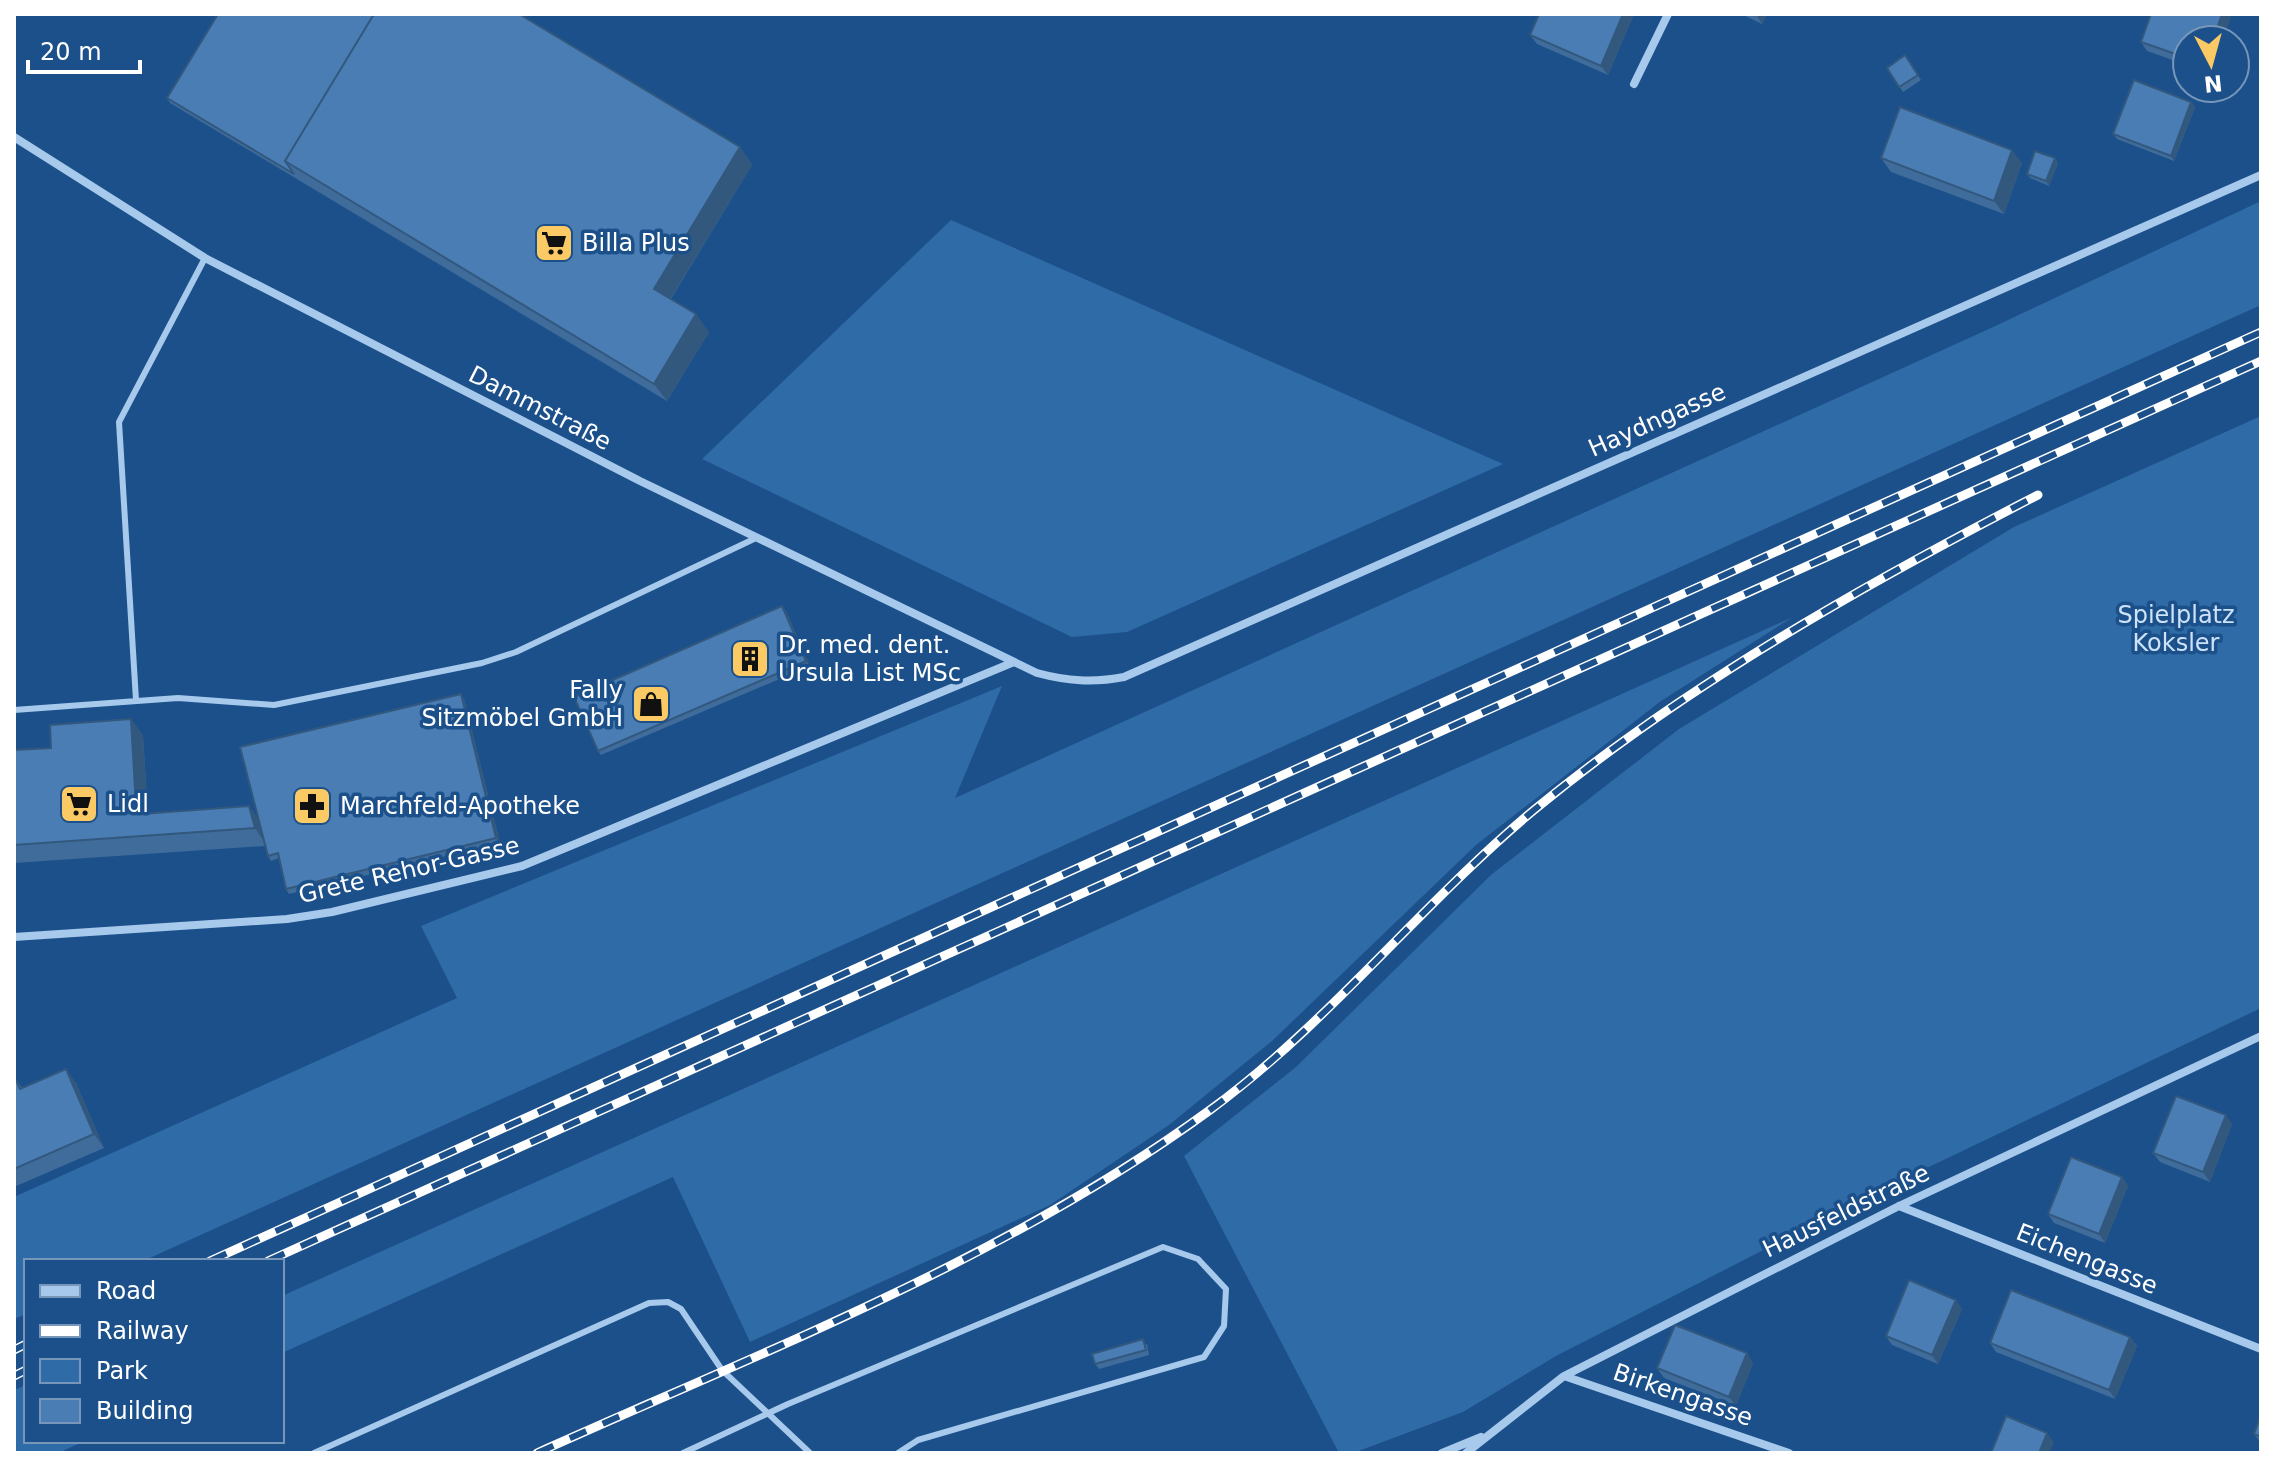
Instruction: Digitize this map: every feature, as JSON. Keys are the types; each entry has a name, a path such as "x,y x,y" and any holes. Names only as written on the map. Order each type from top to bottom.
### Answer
{"street":[{"path":"1634,84 1668,14"},
{"path":"14,150 18,139"},
{"name":"Dammstraße","path":"18,139 205,258 756,538 1037,673 1065,680"},
{"name":"Haydngasse","path":"1065,680 1098,682 1124,677 2261,175"},
{"name":"Grete Rehor-Gasse","path":"14,937 287,919 332,912 522,866 1014,662"},
{"name":"Hausfeldstraße","path":"1466,1453 1564,1376 1899,1206 2261,1036"},
{"name":"Eichengasse","path":"1899,1206 2261,1349"},
{"name":"Birkengasse","path":"1564,1376 1789,1453"},
{"path":"1442,1453 1485,1436"}],"lane":[{"path":"136,700 119,422 205,258"},
{"path":"14,710 178,698 274,705 482,663 516,652 756,538"},
{"path":"683,1453 1163,1247 1198,1259 1226,1289 1224,1326 1204,1357 918,1440 898,1453"},
{"path":"314,1453 649,1303 668,1302 681,1309 722,1370 810,1453"}],"green space":[{"path":"2261,201 2261,305 147,1259 24,1259 24,1315 14,1319 14,1197 457,998 421,926 1002,686 955,798 1991,328"},
{"path":"951,220 1503,464 1127,632 1072,637 702,459"},
{"name":"Spielplatz Koksler","path":"2261,416 2261,1008 1885,1188 1556,1356 1463,1412 1353,1453 1339,1453 1184,1156 1296,1067 1492,874 1679,729 2014,527"},
{"path":"1793,617 1661,701 1476,845 1272,1041 1169,1125 1050,1205 750,1342 673,1177 284,1352 284,1295"},
{"path":"24,1386 24,1443 80,1443 58,1453 14,1453 14,1390"}],"building":[{"path":"218,14 374,14 285,161 294,174 167,98"},
{"name":"Billa Plus","path":"374,14 519,14 740,147 654,289 696,314 654,384 285,161"},
{"path":"1539,14 1623,14 1601,66 1530,35"},
{"path":"2151,14 2222,14 2219,24 2171,24 2171,52 2141,42"},
{"path":"1905,55 1918,75 1899,87 1887,68"},
{"path":"2134,80 2171,94 2171,104 2190,104 2171,156 2113,134"},
{"path":"1900,107 2012,150 1994,201 1881,158"},
{"path":"2035,151 2055,158 2046,181 2027,174"},
{"path":"782,606 806,661 598,751 574,697"},
{"path":"461,694 496,838 286,889 278,853 268,856 240,747"},
{"path":"131,719 136,807 141,807 142,814 249,806 255,828 14,845 14,750 51,748 50,725"},
{"path":"66,1069 94,1134 14,1169 14,1081 20,1089"},
{"path":"2176,1096 2226,1115 2203,1172 2153,1153"},
{"path":"2071,1157 2122,1177 2099,1234 2048,1214"},
{"path":"1909,1280 1956,1300 1932,1355 1886,1336"},
{"path":"2011,1290 2130,1337 2109,1390 1990,1343"},
{"path":"1675,1325 1747,1353 1729,1397 1657,1368"},
{"path":"1143,1339 1146,1350 1095,1364 1092,1354"},
{"path":"2261,1415 2261,1437 2254,1434"},
{"path":"2006,1416 2047,1433 2039,1453 1991,1453"}],"railway":[{"path":"214,1259 2261,332"},
{"path":"272,1259 2261,361"},
{"path":"537,1453 883,1299 1051,1212 1132,1163 1210,1110 1295,1040 1452,884 1534,810 1592,764 1777,639 2038,495"},
{"path":"14,1350 24,1345"},
{"path":"14,1376 24,1371"}],"place":[{"name":"Billa Plus","path":"554,243"},
{"name":"Dr. med. dent. Ursula List MSc","path":"750,659"},
{"name":"Fally Sitzmöbel GmbH","path":"651,704"},
{"name":"Lidl","path":"79,804"},
{"name":"Marchfeld-Apotheke","path":"312,806"}]}
